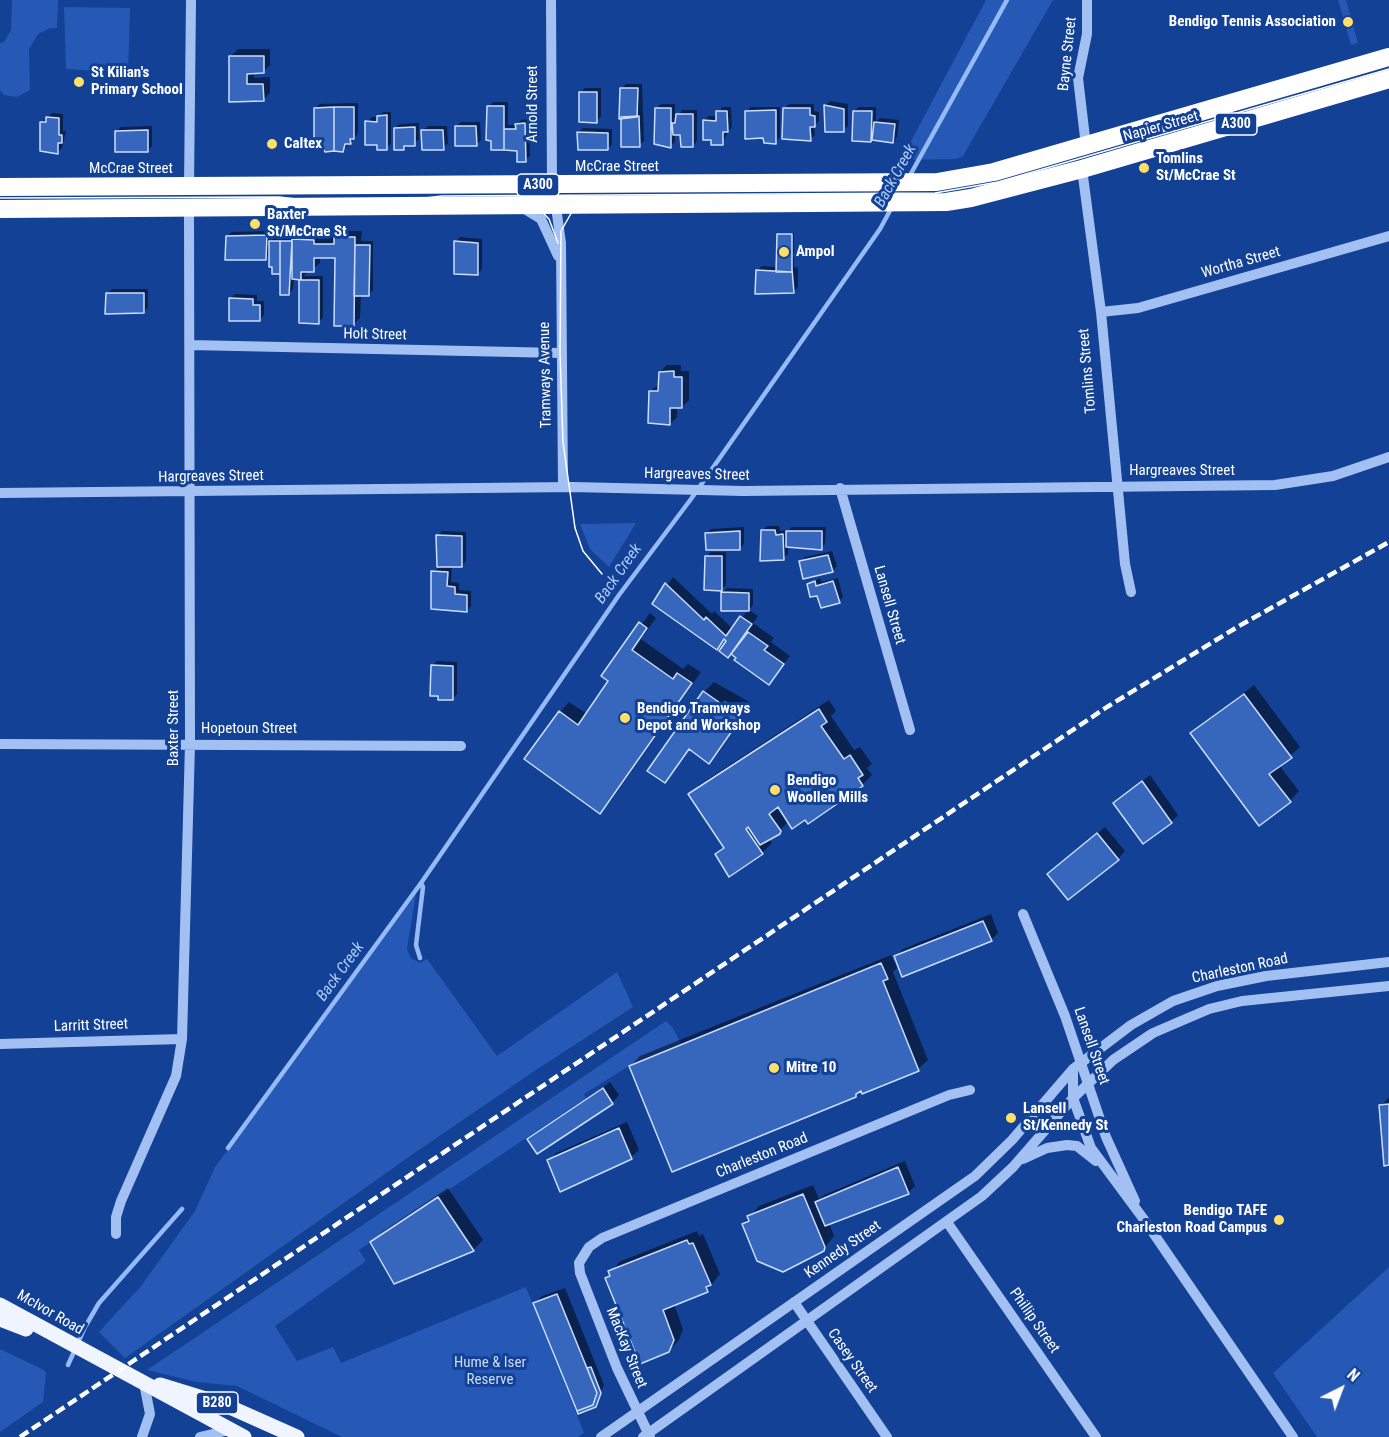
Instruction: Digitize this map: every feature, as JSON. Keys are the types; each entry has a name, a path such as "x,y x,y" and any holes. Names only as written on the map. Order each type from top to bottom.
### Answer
{"highway":[{"name":"Napier Street","path":"1086,146 1389,57"},
{"name":"Napier Street","path":"1082,169 1389,79"},
{"name":"McCrae Street","path":"0,187 922,183 994,172 1086,146"},
{"name":"Tomlins Street","path":"1082,169 1086,146"},
{"name":"A300","path":"0,209 911,204 971,198 1082,169"},
{"name":"Arnold Street","path":"552,185 556,207"},
{"path":"189,187 189,208"}],"main road":[{"name":"McIvor Road","path":"0,1305 66,1344"},
{"name":"McIvor Road","path":"0,1318 86,1353 244,1437"},
{"name":"McIvor Road","path":"139,1380 225,1406 297,1437"}],"street":[{"path":"189,187 191,0"},
{"name":"Arnold Street","path":"550,0 552,185"},
{"name":"Bayne Street","path":"1086,146 1078,78 1087,34 1087,0"},
{"name":"Tomlins Street","path":"1082,169 1101,312 1125,564 1131,592"},
{"name":"Tramways Avenue","path":"515,206 532,211 541,219 552,237 559,262"},
{"name":"Tramways Avenue","path":"556,207 561,235 559,262 563,487"},
{"name":"Baxter Street","path":"116,1234 115,1223 121,1201 176,1076 183,1039 190,744 189,208"},
{"name":"Wortha Street","path":"1101,312 1138,308 1389,236"},
{"name":"Holt Street","path":"190,345 560,354"},
{"name":"Hargreaves Street","path":"0,493 563,487 742,491 1294,483 1334,476 1389,457"},
{"name":"Lansell Street","path":"840,488 910,730"},
{"name":"Hopetoun Street","path":"0,744 461,746"},
{"name":"Lansell Street","path":"1023,914 1065,1016 1076,1066 1072,1098 1085,1136 1105,1169 1145,1221 1293,1437"},
{"name":"Charleston Road","path":"1076,1066 1131,1025 1194,993 1266,976 1389,962"},
{"path":"647,1436 740,1370 805,1320 982,1196 1017,1163 1072,1098 1113,1060 1154,1033 1209,1009 1260,998 1389,986"},
{"name":"Larritt Street","path":"0,1044 183,1039"},
{"name":"Lansell Street","path":"1076,1066 1088,1083 1115,1161 1145,1221"},
{"name":"Kennedy Street","path":"601,1437 975,1176 1012,1140 1076,1066"},
{"name":"Charleston Road","path":"578,1268 580,1259 589,1247 602,1238 949,1095 970,1090"},
{"path":"1017,1163 1047,1148 1067,1145 1084,1151 1105,1169"},
{"name":"Phillip Street","path":"947,1222 1096,1437"},
{"name":"MacKay Street","path":"578,1268 616,1368 647,1436"},
{"name":"Casey Street","path":"794,1302 887,1437"},
{"path":"139,1380 150,1414 142,1437"},
{"path":"200,1437 229,1430"}],"green space":[{"path":"12,0 58,0 57,28 50,28 38,34 29,49 30,90 17,97 4,95 0,90 0,43 4,42 11,30"},
{"path":"986,0 1053,0 963,156 956,159 901,160"},
{"name":"Bendigo Tennis Association","path":"1338,0 1346,0 1358,43 1351,45"},
{"path":"64,7 130,8 128,73 66,69"},
{"path":"636,523 609,567 590,549 580,524"},
{"path":"416,894 407,949 411,958 420,963 427,959 497,1056 617,972 633,1007 413,1154 125,1358 99,1332 141,1286 195,1211 215,1167"},
{"name":"Hume & Iser Reserve","path":"666,1021 673,1028 681,1044 629,1066 584,1094 586,1098 359,1250 366,1261 275,1326 297,1361 333,1347 341,1363 526,1287 584,1433 578,1437 342,1437 237,1386 197,1382 147,1370"},
{"path":"1389,1267 1389,1437 1317,1437 1273,1373"},
{"path":"0,1349 46,1373 43,1402 0,1432"}],"building":[{"path":"229,56 264,56 264,73 247,74 247,84 263,84 264,101 229,102"},
{"path":"620,88 638,88 637,117 619,119"},
{"path":"579,92 597,92 597,123 579,122"},
{"path":"824,105 844,109 844,132 825,132"},
{"path":"487,106 504,106 504,150 491,150 491,141 486,140"},
{"path":"334,107 334,151 325,152 322,145 317,144 317,139 314,139 314,108"},
{"path":"334,107 354,107 354,139 350,139 351,144 345,144 343,152 334,151"},
{"path":"655,108 671,108 671,148 654,144"},
{"path":"783,108 810,108 810,115 815,116 815,127 810,127 811,141 782,139"},
{"path":"776,110 776,144 764,143 763,138 745,139 745,111"},
{"path":"716,111 727,111 728,132 723,132 723,145 711,145 711,140 703,140 703,120 716,121"},
{"path":"853,111 872,111 871,142 852,141"},
{"path":"676,114 693,114 693,147 681,147 680,135 673,135 672,123 675,123"},
{"path":"387,115 387,150 377,150 377,145 365,145 365,121 377,122 377,116"},
{"path":"639,116 640,147 621,147 621,117"},
{"path":"46,117 59,118 59,135 62,135 62,143 58,143 58,154 40,151 40,122 46,122"},
{"path":"874,122 895,124 893,143 872,140"},
{"path":"525,123 526,162 517,162 517,151 504,150 504,129 516,129 515,124"},
{"path":"455,126 476,126 477,146 455,146"},
{"path":"415,127 415,146 404,146 404,150 394,150 394,128"},
{"path":"148,130 148,152 115,152 115,131"},
{"path":"421,130 443,130 444,150 422,150"},
{"path":"577,132 608,133 608,150 578,150"},
{"name":"Ampol","path":"777,234 792,234 792,272 776,272"},
{"path":"267,235 266,260 225,260 226,236"},
{"path":"334,237 355,237 354,326 334,326 335,258 314,258 314,272 301,272 301,280 292,279 292,239 314,240 314,244 334,244"},
{"path":"269,241 280,241 280,274 272,274 272,267 269,267"},
{"path":"280,241 292,241 289,295 280,295"},
{"path":"454,241 478,243 478,275 454,274"},
{"path":"355,245 370,245 369,296 354,296"},
{"path":"792,269 794,293 755,294 756,270 792,272"},
{"path":"299,280 319,280 319,324 299,323"},
{"path":"106,293 144,293 144,313 105,314"},
{"path":"229,298 253,299 253,305 260,305 260,321 229,321"},
{"path":"674,371 674,377 682,377 682,408 670,408 670,425 648,423 649,391 658,391 659,372"},
{"path":"761,530 775,530 776,535 783,534 784,560 760,561"},
{"path":"740,531 740,550 706,550 705,533"},
{"path":"786,531 822,531 822,550 786,547"},
{"path":"436,535 462,536 462,567 437,567"},
{"path":"828,555 833,572 803,579 799,561"},
{"path":"705,556 722,556 722,591 704,590"},
{"path":"431,571 448,572 447,586 455,587 455,594 467,595 467,612 431,609"},
{"path":"815,581 816,586 833,581 840,603 821,608 817,596 810,597 807,584"},
{"path":"665,583 704,620 706,617 726,636 740,616 752,624 728,658 719,651 726,641 724,639 717,650 652,604"},
{"path":"721,592 749,593 749,611 721,611"},
{"name":"Bendigo Tramways Depot and Workshop","path":"639,622 647,628 632,650 673,679 677,673 692,683 600,814 524,759 559,711 578,725 608,681 601,676"},
{"path":"748,632 768,646 764,650 784,664 769,685 734,660 736,658 731,654"},
{"path":"431,665 453,666 453,700 438,700 438,696 430,696"},
{"path":"703,691 723,705 725,702 742,714 741,718 709,764 689,749 665,783 647,771"},
{"path":"1244,694 1292,758 1269,774 1291,802 1259,826 1190,733"},
{"name":"Bendigo Woollen Mills","path":"819,709 827,722 821,726 844,759 850,755 863,775 858,778 863,786 808,824 805,820 792,829 778,807 769,814 781,831 780,834 760,845 748,827 746,829 763,854 729,877 715,854 724,848 688,794"},
{"path":"1142,781 1172,823 1143,844 1113,803"},
{"path":"1097,833 1119,860 1068,900 1047,874"},
{"path":"983,921 992,941 902,977 894,956"},
{"name":"Mitre 10","path":"881,963 888,979 883,981 919,1071 862,1094 861,1091 856,1094 856,1097 672,1172 629,1066"},
{"path":"603,1088 613,1104 537,1154 527,1139"},
{"path":"1389,1104 1389,1165 1384,1166 1379,1105"},
{"path":"619,1128 632,1159 560,1192 547,1160"},
{"path":"898,1167 909,1194 825,1226 815,1202"},
{"path":"803,1194 825,1247 824,1251 783,1272 757,1261 742,1224 749,1221 747,1216"},
{"path":"438,1197 474,1251 394,1284 370,1242"},
{"path":"687,1240 689,1244 693,1243 711,1285 706,1287 708,1292 663,1310 674,1340 669,1352 640,1364 605,1278 610,1276 608,1271"},
{"path":"557,1294 597,1393 593,1405 577,1411 533,1303"},
{"path":"591,1367 601,1393 596,1407 578,1414 577,1411 593,1405 597,1393 587,1368"}],"waterway":[{"name":"Back Creek","path":"908,179 1007,0"},
{"name":"Back Creek","path":"228,1148 421,883 619,595 691,499 880,229 892,207"},
{"path":"420,958 416,945 423,887 421,883"},
{"name":"Back Creek","path":"68,1365 99,1303 182,1209"}],"tram line":[{"path":"0,198 279,197 314,201 400,201 442,196 935,193 998,182 1389,69"},
{"path":"595,197 573,210 561,231 560,353 563,442 575,528 583,551 602,574"},
{"path":"519,198 536,206 549,219 558,243"}],"railway":[{"path":"20,1437 1107,707 1239,626 1389,542"}],"place":[{"name":"Bendigo Tennis Association","path":"1348,22"},
{"name":"St Kilian's Primary School","path":"79,82"},
{"name":"Caltex","path":"272,144"},
{"name":"Tomlins St/McCrae St","path":"1144,168"},
{"name":"Baxter St/McCrae St","path":"255,224"},
{"name":"Ampol","path":"784,252"},
{"name":"Bendigo Tramways Depot and Workshop","path":"625,718"},
{"name":"Bendigo Woollen Mills","path":"775,790"},
{"name":"Mitre 10","path":"774,1068"},
{"name":"Lansell St/Kennedy St","path":"1011,1118"},
{"name":"Bendigo TAFE Charleston Road Campus","path":"1279,1220"}]}
